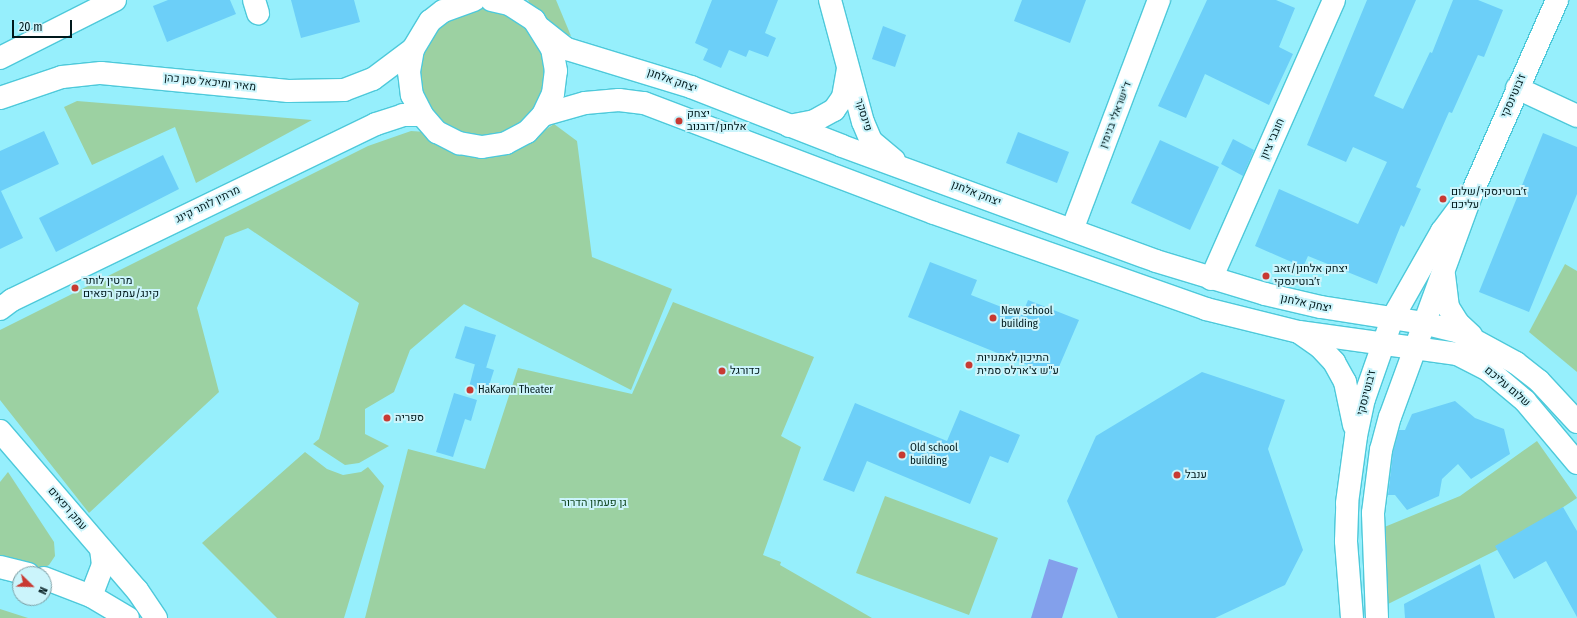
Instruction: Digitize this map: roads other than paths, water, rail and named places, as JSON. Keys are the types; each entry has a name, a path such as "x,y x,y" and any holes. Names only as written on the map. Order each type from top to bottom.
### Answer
{"street":[{"path":"0,58 115,0"},
{"path":"474,0 443,11 430,21 413,49 409,72 412,95 422,115 437,132 458,143 482,147 506,143 527,132 543,114 553,94 556,71 552,49 541,29 522,6 491,0"},
{"name":"פינסקר","path":"830,0 863,122 871,141 907,169"},
{"name":"ד'ישראלי בנימין","path":"1072,230 1159,0"},
{"name":"חובבי ציון","path":"1211,279 1334,0"},
{"name":"ז'בוטינסקי","path":"1377,618 1372,532 1376,482 1390,417 1423,323 1444,274 1472,192 1518,88 1551,2"},
{"name":"יצחק אלחנן","path":"541,29 567,49 691,87 789,126 1072,230 1211,279 1321,308 1423,323"},
{"name":"מאיר ומיכאל סגן כהן","path":"0,98 62,77 101,73 288,91 344,90 373,79 413,49"},
{"name":"פינסקר","path":"789,126 814,121 834,110 843,97 848,69"},
{"path":"1518,88 1577,116"},
{"path":"543,114 585,103 619,100 644,103 695,120 934,213 1149,290 1239,318 1299,332 1414,347"},
{"name":"מרתין לותר קינג","path":"0,309 12,300 376,124 403,115 422,115"},
{"name":"ז'בוטינסקי","path":"1352,618 1346,541 1347,503 1356,436 1373,368 1392,319 1442,231 1472,192"},
{"path":"1444,274 1448,307 1458,323 1475,339"},
{"name":"שלום עליכם","path":"1423,323 1459,332 1475,339 1516,363 1539,381 1577,422"},
{"path":"1299,332 1320,347 1334,362 1344,382 1352,406 1356,436"},
{"name":"שלום עליכם","path":"1414,347 1457,354 1487,369 1525,401 1577,463"},
{"name":"עמק רפאים","path":"0,430 137,590 156,618"},
{"path":"91,596 103,565 101,548"},
{"path":"0,567 12,570"},
{"path":"52,581 91,596 124,606 138,618"},
{"path":"91,596 128,618"}],"water":[{"path":"1049,559 1078,568 1062,618 1031,618"}],"place":[{"name":"יצחק אלחנן/דובנוב","path":"679,121"},
{"name":"ז׳בוטינסקי/שלום עליכם","path":"1443,199"},
{"name":"יצחק אלחנן/זאב ז׳בוטינסקי","path":"1266,276"},
{"name":"מרטין לותר קינג/עמק רפאים","path":"75,288"},
{"name":"New school building","path":"993,318"},
{"name":"התיכון לאמנויות ע\"ש צ'ארלס סמית","path":"969,365"},
{"name":"כדורגל","path":"722,371"},
{"name":"HaKaron Theater","path":"470,390"},
{"name":"ספריה","path":"387,418"},
{"name":"Old school building","path":"902,455"},
{"name":"ענבל","path":"1177,475"}],"park label":[{"name":"גן פעמון הדרור","path":"594,503"}]}
